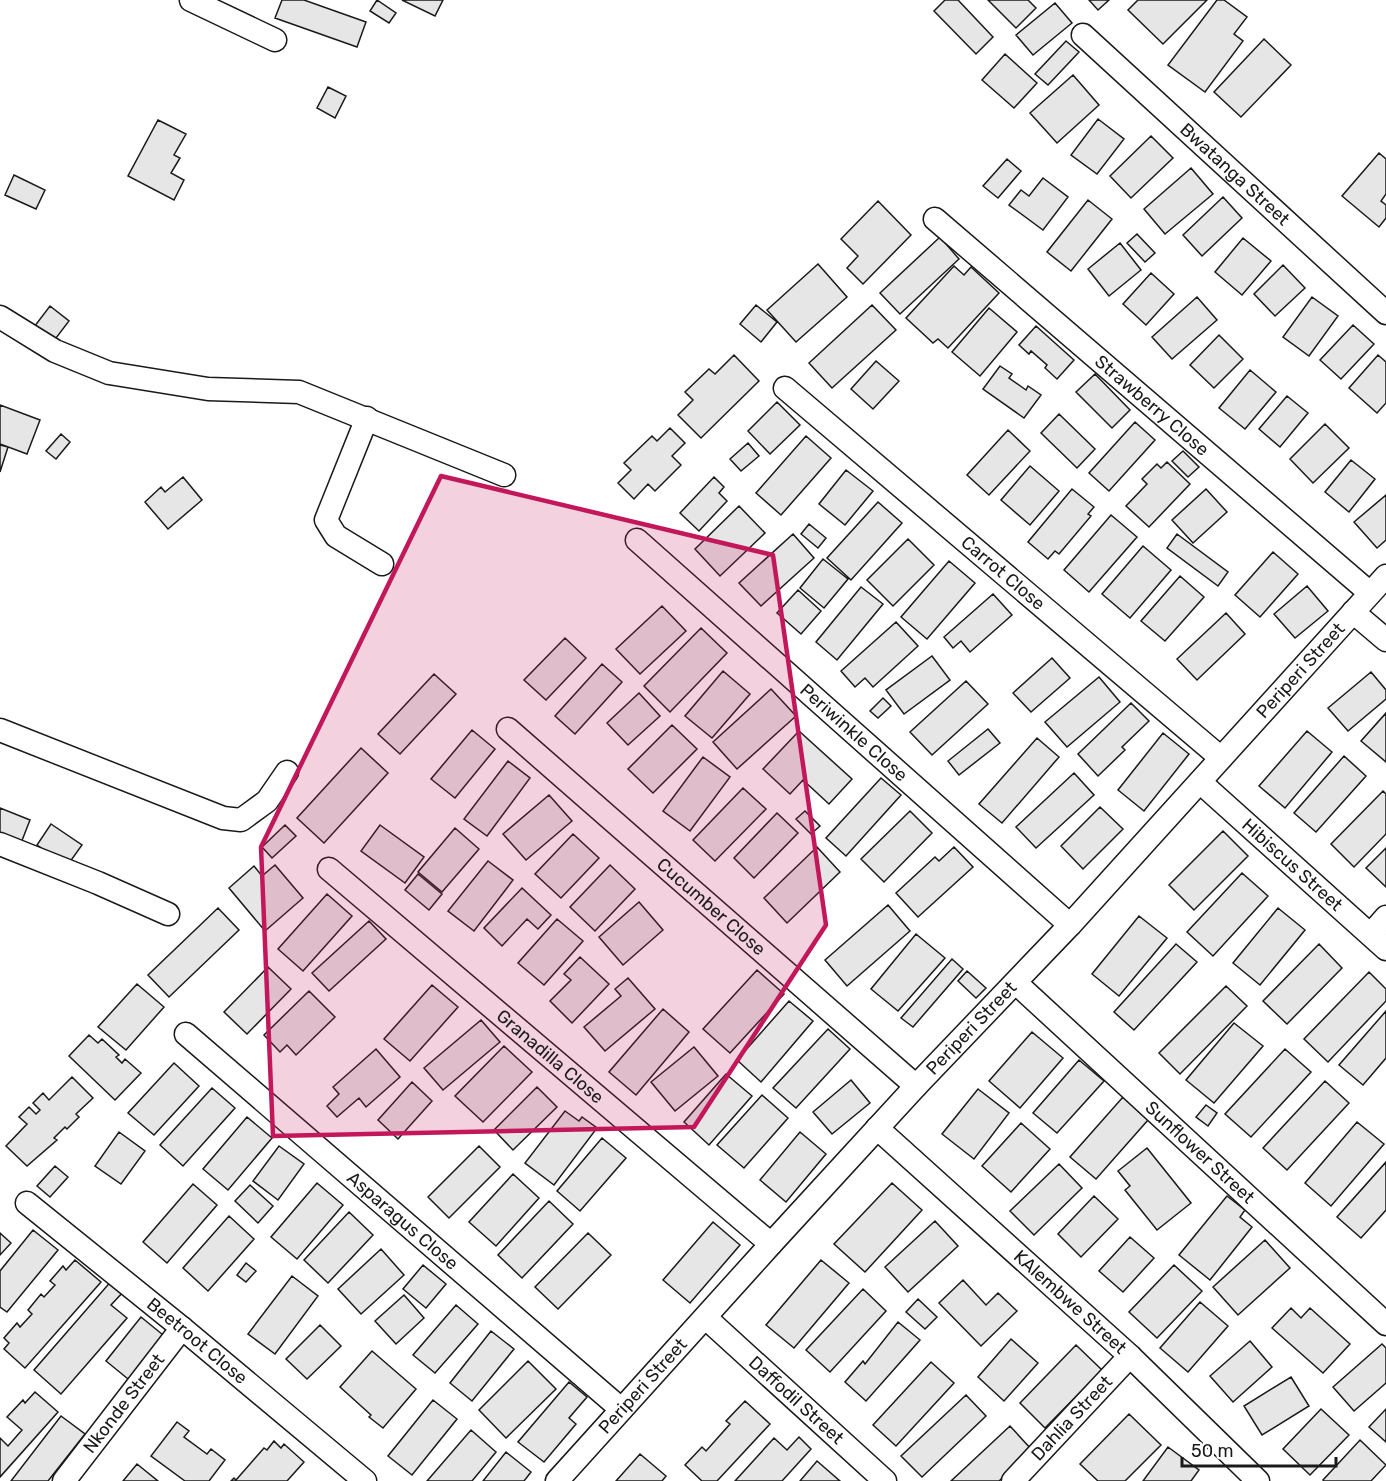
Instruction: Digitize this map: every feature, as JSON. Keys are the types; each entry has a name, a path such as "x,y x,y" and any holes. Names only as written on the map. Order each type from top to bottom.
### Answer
{"street":[{"path":"191,0 274,40"},
{"name":"Bwatanga Street","path":"1083,35 1386,313"},
{"name":"Strawberry Close","path":"935,219 1370,593"},
{"path":"0,317 55,351 109,373 208,389 299,392 504,475"},
{"name":"Carrot Close","path":"785,388 1221,758"},
{"path":"366,418 326,520 336,536 382,564"},
{"name":"Periwinkle Close","path":"637,540 1070,925"},
{"name":"Periperi Street","path":"557,1481 877,1128 1070,925 1386,576"},
{"path":"1353,612 1386,640"},
{"name":"Cucumber Close","path":"508,729 916,1086"},
{"path":"0,730 222,818 241,820 267,801 287,772"},
{"name":"Hibiscus Street","path":"1200,782 1378,941"},
{"path":"0,844 168,914"},
{"name":"Granadilla Close","path":"329,869 771,1244"},
{"path":"1378,941 1386,917"},
{"name":"Sunflower Street","path":"1016,982 1386,1324"},
{"name":"Asparagus Close","path":"186,1034 621,1409"},
{"name":"KAlembwe Street","path":"877,1128 1130,1356 1258,1481"},
{"name":"Beetroot Close","path":"27,1203 182,1328 365,1481"},
{"name":"Daffodil Street","path":"706,1318 885,1481"},
{"name":"Nkonde Street","path":"64,1481 182,1328"},
{"name":"Dahlia Street","path":"1014,1481 1130,1356"}],"highlighted area":[{"path":"441,476 773,555 826,925 694,1127 273,1136 261,847"}],"building":[{"path":"282,0 304,0 366,22 357,47 275,18"},
{"path":"377,0 396,13 389,23 370,11"},
{"path":"402,0 443,0 435,16"},
{"path":"945,0 958,0 993,37 976,54 934,11"},
{"path":"988,0 1028,0 1036,8 1016,28"},
{"path":"1089,0 1109,0 1098,10"},
{"path":"1138,0 1207,0 1163,44 1128,10"},
{"path":"1217,0 1224,0 1247,17 1234,34 1243,41 1205,92 1168,65"},
{"path":"1055,3 1072,23 1033,55 1016,35"},
{"path":"1264,39 1291,65 1241,117 1214,92"},
{"path":"1066,41 1079,52 1048,85 1035,74"},
{"path":"1005,54 1037,83 1014,108 982,80"},
{"path":"1073,75 1099,105 1057,143 1030,113"},
{"path":"328,87 346,96 335,118 317,108"},
{"path":"1098,119 1124,139 1097,174 1071,155"},
{"path":"158,120 186,134 174,155 180,158 171,173 184,180 174,200 128,176"},
{"path":"1151,136 1173,158 1131,198 1110,176"},
{"path":"1379,153 1386,159 1386,194 1381,201 1386,205 1386,218 1379,227 1342,196"},
{"path":"1007,159 1021,171 998,198 983,186"},
{"path":"1191,168 1213,194 1165,234 1144,209"},
{"path":"14,175 45,190 36,209 5,195"},
{"path":"1043,178 1068,197 1043,230 1009,205 1021,190 1029,196"},
{"path":"1223,197 1242,218 1202,256 1183,235"},
{"path":"1088,200 1112,219 1071,271 1047,252"},
{"path":"878,201 911,235 863,284 847,268 858,256 841,239"},
{"path":"1137,234 1155,253 1145,262 1127,243"},
{"path":"940,237 959,259 900,314 880,293"},
{"path":"1243,238 1271,261 1242,295 1215,272"},
{"path":"1120,243 1141,270 1109,296 1088,269"},
{"path":"818,264 847,297 796,342 767,310"},
{"path":"1283,265 1305,288 1275,316 1254,294"},
{"path":"954,266 964,275 971,267 999,293 948,348 938,339 933,343 906,318"},
{"path":"1151,273 1174,294 1146,325 1123,304"},
{"path":"1197,297 1217,320 1172,359 1152,337"},
{"path":"1312,297 1338,316 1309,356 1283,337"},
{"path":"756,305 777,322 761,342 740,324"},
{"path":"872,305 896,330 832,388 809,363"},
{"path":"50,306 69,321 53,342 34,327"},
{"path":"989,308 1017,332 980,376 952,352"},
{"path":"1353,325 1374,344 1341,379 1320,360"},
{"path":"1036,326 1074,360 1057,379 1045,368 1047,365 1031,351 1029,354 1019,345"},
{"path":"1219,335 1243,359 1214,388 1190,365"},
{"path":"734,355 759,381 701,438 678,415 693,400 685,392 709,369 715,374"},
{"path":"1378,355 1386,362 1386,403 1377,413 1349,388"},
{"path":"876,361 899,381 873,409 851,389"},
{"path":"1000,366 1012,374 1009,378 1026,390 1028,386 1041,395 1024,418 983,389"},
{"path":"1250,370 1276,392 1245,429 1219,408"},
{"path":"1095,374 1130,410 1112,428 1076,392"},
{"path":"1287,396 1308,413 1280,447 1259,429"},
{"path":"777,402 800,425 770,454 748,431"},
{"path":"0,405 40,420 27,454 0,444"},
{"path":"1059,414 1095,449 1077,468 1041,433"},
{"path":"1135,422 1155,440 1109,491 1089,473"},
{"path":"1325,424 1349,448 1313,483 1290,459"},
{"path":"670,428 685,443 672,456 681,465 655,491 648,484 634,499 618,483 631,470 624,463 652,436 657,441"},
{"path":"1008,430 1030,451 989,495 967,475"},
{"path":"61,434 70,442 56,459 46,451"},
{"path":"806,436 831,458 781,515 756,493"},
{"path":"748,443 759,456 741,471 730,459"},
{"path":"0,445 8,447 0,472"},
{"path":"1183,451 1199,467 1188,477 1172,461"},
{"path":"1351,460 1375,479 1349,512 1325,492"},
{"path":"1167,462 1190,484 1149,527 1126,506 1147,484 1142,479 1157,464 1161,468"},
{"path":"1030,466 1059,491 1030,525 1001,500"},
{"path":"846,470 873,491 845,525 819,504"},
{"path":"183,477 202,500 168,529 145,502 161,487 165,492"},
{"path":"714,477 724,487 719,493 727,501 699,531 680,513"},
{"path":"1072,489 1094,507 1088,514 1091,516 1059,554 1055,551 1048,559 1028,542"},
{"path":"1206,489 1227,512 1193,543 1172,520"},
{"path":"1386,495 1386,540 1377,548 1354,522"},
{"path":"878,502 902,523 851,580 827,558"},
{"path":"739,506 765,533 720,576 695,549"},
{"path":"1111,515 1137,537 1089,592 1064,570"},
{"path":"809,524 826,538 818,548 801,534"},
{"path":"793,534 814,558 761,606 739,583"},
{"path":"1177,534 1228,572 1218,586 1167,548"},
{"path":"908,539 934,565 893,606 867,580"},
{"path":"1143,546 1171,570 1130,618 1102,594"},
{"path":"1273,552 1298,574 1260,617 1235,595"},
{"path":"823,559 848,579 824,608 800,588"},
{"path":"949,561 975,583 927,639 901,617"},
{"path":"1180,576 1204,597 1165,641 1141,621"},
{"path":"1307,586 1328,611 1295,638 1274,614"},
{"path":"861,587 883,604 837,660 816,642"},
{"path":"798,590 821,611 801,634 777,613"},
{"path":"993,594 1012,615 970,652 961,641 953,648 944,637"},
{"path":"662,606 686,631 640,674 616,649"},
{"path":"1226,613 1245,634 1197,680 1177,659"},
{"path":"896,622 918,646 873,687 865,678 855,687 841,671"},
{"path":"701,628 727,653 670,712 644,686"},
{"path":"565,638 586,658 546,700 524,680"},
{"path":"932,656 950,680 904,714 886,690"},
{"path":"1052,658 1070,678 1031,712 1013,693"},
{"path":"602,664 622,682 575,734 555,716"},
{"path":"723,671 750,694 712,738 685,716"},
{"path":"1371,672 1386,690 1386,699 1348,731 1328,708"},
{"path":"434,674 456,694 400,754 378,734"},
{"path":"1099,677 1120,702 1067,747 1045,722"},
{"path":"966,681 988,704 932,755 910,732"},
{"path":"771,689 796,716 737,769 713,742"},
{"path":"639,693 660,716 628,745 607,723"},
{"path":"883,698 891,706 878,718 870,711"},
{"path":"1131,703 1149,721 1122,747 1125,750 1098,776 1078,754"},
{"path":"1386,713 1386,762 1361,741"},
{"path":"672,725 697,749 653,793 628,769"},
{"path":"988,729 1000,743 959,775 948,761"},
{"path":"472,730 495,749 455,798 431,779"},
{"path":"799,731 852,779 829,804 803,780 790,794 763,769"},
{"path":"1307,731 1332,752 1285,808 1259,786"},
{"path":"1163,733 1189,754 1144,811 1118,790"},
{"path":"1037,738 1059,757 1002,823 979,804"},
{"path":"361,748 388,773 324,843 297,818"},
{"path":"1344,756 1366,776 1316,832 1294,813"},
{"path":"703,757 730,777 690,831 663,811"},
{"path":"508,761 530,778 487,836 464,819"},
{"path":"1074,773 1094,795 1036,848 1016,827"},
{"path":"881,778 901,795 846,856 826,838"},
{"path":"743,788 766,809 715,861 693,840"},
{"path":"1383,791 1386,794 1386,834 1354,867 1331,844"},
{"path":"549,795 572,821 526,860 503,834"},
{"path":"1100,807 1123,829 1083,869 1061,846"},
{"path":"0,808 30,820 21,843 0,835"},
{"path":"805,811 820,826 811,834 796,819"},
{"path":"910,811 932,833 884,882 861,859"},
{"path":"777,813 798,833 754,878 734,858"},
{"path":"51,824 82,845 67,866 37,845"},
{"path":"285,825 296,836 272,858 262,847"},
{"path":"380,825 424,857 405,883 361,851"},
{"path":"455,828 479,849 442,892 418,872"},
{"path":"1223,831 1248,856 1194,910 1169,885"},
{"path":"573,834 599,858 561,898 535,874"},
{"path":"817,847 840,872 787,923 764,898"},
{"path":"954,847 973,867 918,917 896,893 935,857 939,861"},
{"path":"1386,848 1386,887 1366,868"},
{"path":"488,861 513,880 474,931 448,911"},
{"path":"275,865 303,898 265,931 229,888 254,866 262,876"},
{"path":"610,865 635,889 595,931 570,907"},
{"path":"1242,873 1268,896 1213,956 1187,932"},
{"path":"418,874 442,894 429,910 405,890"},
{"path":"522,888 551,915 538,929 527,919 502,946 484,928"},
{"path":"327,894 352,916 303,971 278,949"},
{"path":"639,902 663,930 623,965 599,937"},
{"path":"888,905 910,931 847,986 825,960"},
{"path":"218,908 239,930 169,997 148,975"},
{"path":"1278,908 1305,930 1260,985 1233,963"},
{"path":"1139,916 1167,938 1119,996 1092,974"},
{"path":"557,919 583,941 544,985 518,963"},
{"path":"369,921 386,939 329,991 312,973"},
{"path":"916,934 945,958 898,1011 871,989"},
{"path":"1176,944 1197,962 1134,1030 1114,1012"},
{"path":"1319,944 1342,968 1287,1024 1263,1001"},
{"path":"580,957 609,984 572,1023 550,1001 571,980 564,974"},
{"path":"952,959 963,969 913,1027 901,1018"},
{"path":"268,967 291,989 247,1034 224,1012"},
{"path":"757,970 784,994 730,1053 703,1029"},
{"path":"967,971 986,988 976,998 958,981"},
{"path":"1369,972 1386,989 1386,1001 1328,1062 1304,1039"},
{"path":"628,978 655,1009 605,1051 584,1027 621,996 615,989"},
{"path":"137,984 164,1007 126,1050 98,1027"},
{"path":"432,985 458,1007 410,1061 384,1039"},
{"path":"1226,986 1247,1006 1180,1074 1159,1053"},
{"path":"309,991 335,1017 296,1055 287,1045 280,1052 264,1035"},
{"path":"789,1001 813,1021 761,1082 737,1060"},
{"path":"663,1009 689,1032 636,1095 609,1072"},
{"path":"1386,1011 1386,1058 1363,1085 1339,1065"},
{"path":"481,1020 500,1042 443,1090 424,1068"},
{"path":"1234,1023 1263,1046 1214,1103 1186,1080"},
{"path":"828,1029 850,1049 796,1108 773,1088"},
{"path":"1032,1032 1063,1058 1020,1108 989,1081"},
{"path":"89,1035 98,1043 102,1039 119,1055 116,1057 122,1063 125,1059 141,1073 115,1100 69,1056"},
{"path":"504,1046 532,1072 483,1122 455,1096"},
{"path":"694,1047 718,1076 675,1111 651,1082"},
{"path":"376,1049 400,1077 366,1107 359,1098 337,1117 327,1106 339,1094 333,1087"},
{"path":"1285,1049 1311,1072 1251,1137 1225,1114"},
{"path":"1079,1060 1104,1081 1057,1133 1033,1113"},
{"path":"174,1063 199,1086 154,1135 128,1113"},
{"path":"726,1074 752,1096 709,1145 684,1122"},
{"path":"72,1077 93,1098 76,1114 79,1117 54,1138 57,1140 27,1166 6,1146 27,1124 19,1117 29,1107 36,1114 40,1110 33,1103 43,1093 49,1100"},
{"path":"851,1080 870,1103 832,1134 813,1112"},
{"path":"1325,1081 1349,1103 1287,1170 1263,1148"},
{"path":"412,1082 432,1101 398,1139 378,1120"},
{"path":"537,1087 557,1107 513,1150 494,1130"},
{"path":"212,1088 235,1108 183,1166 160,1145"},
{"path":"978,1089 1009,1113 974,1159 942,1134"},
{"path":"762,1095 788,1118 744,1168 717,1145"},
{"path":"1123,1097 1148,1120 1096,1179 1070,1157"},
{"path":"1206,1105 1217,1113 1208,1126 1196,1117"},
{"path":"565,1111 579,1121 582,1117 597,1128 554,1185 525,1163"},
{"path":"247,1117 272,1138 228,1190 203,1169"},
{"path":"1357,1122 1384,1144 1331,1206 1305,1183"},
{"path":"1021,1123 1050,1149 1011,1192 982,1166"},
{"path":"119,1132 145,1151 121,1184 95,1166"},
{"path":"800,1132 826,1154 786,1202 760,1180"},
{"path":"602,1138 626,1158 580,1211 557,1191"},
{"path":"279,1146 304,1164 278,1200 253,1181"},
{"path":"479,1146 500,1167 449,1218 428,1197"},
{"path":"1147,1148 1191,1203 1157,1230 1125,1190 1130,1186 1118,1171"},
{"path":"1386,1162 1386,1210 1361,1238 1337,1217"},
{"path":"1059,1164 1082,1188 1034,1235 1010,1211"},
{"path":"55,1166 68,1177 50,1197 37,1186"},
{"path":"513,1174 539,1198 496,1246 469,1222"},
{"path":"317,1183 343,1205 297,1259 271,1237"},
{"path":"892,1183 922,1210 865,1272 834,1244"},
{"path":"193,1184 217,1205 167,1263 143,1242"},
{"path":"250,1185 273,1206 258,1223 235,1201"},
{"path":"1094,1196 1118,1219 1081,1257 1058,1234"},
{"path":"1227,1196 1245,1210 1240,1217 1252,1227 1210,1280 1179,1255"},
{"path":"549,1201 573,1224 522,1278 498,1255"},
{"path":"349,1212 373,1235 328,1283 304,1260"},
{"path":"229,1216 254,1239 208,1291 183,1268"},
{"path":"935,1221 958,1246 908,1292 885,1267"},
{"path":"713,1222 740,1245 690,1303 663,1280"},
{"path":"33,1230 58,1250 7,1312 0,1307 0,1271"},
{"path":"0,1233 11,1243 0,1255"},
{"path":"588,1233 611,1255 558,1309 535,1287"},
{"path":"1130,1237 1154,1258 1123,1292 1099,1271"},
{"path":"1265,1240 1290,1268 1238,1315 1213,1287"},
{"path":"381,1249 404,1275 361,1314 338,1289"},
{"path":"75,1260 101,1282 25,1368 4,1349 9,1343 4,1338 17,1323 20,1327 32,1314 28,1310 41,1294 44,1297 55,1285 50,1281 63,1266 66,1270"},
{"path":"821,1260 849,1283 794,1348 766,1325"},
{"path":"246,1263 256,1271 246,1282 237,1275"},
{"path":"423,1265 446,1284 426,1308 403,1289"},
{"path":"1174,1265 1202,1291 1157,1338 1129,1312"},
{"path":"292,1276 318,1296 275,1354 248,1334"},
{"path":"113,1279 125,1290 111,1305 127,1318 61,1394 34,1370"},
{"path":"963,1280 986,1305 998,1293 1017,1311 981,1346 939,1303"},
{"path":"863,1289 886,1311 830,1372 806,1350"},
{"path":"404,1295 424,1318 396,1344 375,1321"},
{"path":"918,1299 937,1317 925,1329 906,1312"},
{"path":"1200,1302 1228,1326 1188,1372 1160,1348"},
{"path":"456,1305 478,1324 435,1373 413,1355"},
{"path":"1291,1308 1301,1318 1310,1308 1350,1344 1323,1373 1272,1328"},
{"path":"141,1317 168,1339 133,1383 106,1361"},
{"path":"898,1322 920,1340 866,1401 845,1382 863,1361 865,1364"},
{"path":"320,1325 341,1346 307,1379 286,1359"},
{"path":"491,1331 514,1349 472,1401 450,1383"},
{"path":"1011,1339 1038,1363 1004,1401 978,1377"},
{"path":"1250,1341 1272,1367 1233,1402 1210,1376"},
{"path":"1382,1344 1386,1348 1386,1383 1354,1411 1333,1387"},
{"path":"1076,1345 1102,1370 1045,1428 1020,1403"},
{"path":"372,1351 416,1389 383,1428 340,1387"},
{"path":"528,1361 556,1389 506,1438 479,1410"},
{"path":"931,1362 954,1383 896,1446 873,1425"},
{"path":"1291,1377 1309,1406 1262,1435 1244,1406"},
{"path":"569,1382 587,1397 569,1418 576,1424 544,1462 518,1442"},
{"path":"35,1392 58,1412 0,1477 0,1438 8,1446 22,1430 7,1417 23,1400 25,1403"},
{"path":"966,1395 986,1416 922,1477 901,1456"},
{"path":"433,1400 457,1419 412,1475 388,1456"},
{"path":"745,1401 770,1424 717,1481 702,1481 685,1465 702,1447 706,1451 730,1424 726,1421"},
{"path":"1321,1409 1349,1435 1310,1475 1283,1449"},
{"path":"1386,1409 1386,1442 1369,1427"},
{"path":"1129,1414 1161,1445 1125,1481 1098,1481 1080,1464"},
{"path":"61,1416 85,1434 48,1481 11,1481"},
{"path":"177,1422 189,1431 184,1437 207,1454 211,1449 225,1460 209,1481 185,1481 151,1456"},
{"path":"1010,1426 1032,1450 999,1481 951,1481"},
{"path":"471,1430 496,1452 472,1481 427,1481"},
{"path":"799,1437 811,1449 782,1481 735,1481 774,1438 787,1450"},
{"path":"1360,1440 1386,1465 1371,1481 1324,1481 1323,1480"},
{"path":"274,1441 281,1448 284,1444 304,1462 287,1481 231,1481 234,1478 236,1480 264,1448 267,1450"},
{"path":"1168,1447 1199,1470 1191,1481 1143,1481"},
{"path":"506,1452 531,1472 524,1481 483,1481"},
{"path":"640,1454 666,1476 662,1481 616,1481"},
{"path":"817,1461 840,1481 800,1481"},
{"path":"137,1464 158,1481 123,1481"}]}
